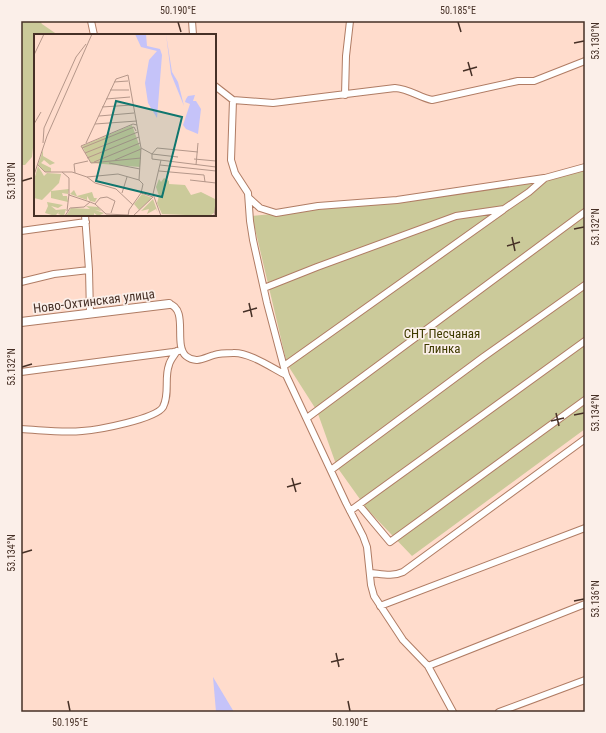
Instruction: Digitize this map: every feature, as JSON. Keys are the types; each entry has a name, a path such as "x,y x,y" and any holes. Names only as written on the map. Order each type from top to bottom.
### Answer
{"street":[{"path":"91,21 94,34"},
{"path":"192,21 193,34"},
{"path":"345,95 346,56 350,21"},
{"path":"216,87 234,100 273,103 395,88 403,89 432,100 518,80 534,81 585,61"},
{"path":"234,100 231,160 235,173 245,187 248,198 253,240 267,303 286,376 363,536 367,547 374,596 402,640 428,666 453,712"},
{"path":"248,198 260,208 276,213 318,206 397,200 545,178 585,167"},
{"path":"284,366 529,192 545,178"},
{"path":"264,288 316,267 456,216 504,210"},
{"path":"307,418 585,212"},
{"path":"21,231 85,218 89,270 90,314"},
{"path":"21,282 54,274 89,270"},
{"path":"331,470 482,358 585,285"},
{"path":"21,429 82,431 115,426 156,414 162,408 166,400 169,364 179,350 179,315 176,307 169,304"},
{"name":"Ново-Охтинская улица","path":"21,322 169,304"},
{"path":"350,511 585,341"},
{"path":"21,372 179,350 186,356 197,361 222,354 235,353 249,356 286,376"},
{"path":"359,505 390,542 585,400"},
{"path":"370,573 396,575 403,572 585,439"},
{"path":"380,606 585,528"},
{"path":"428,666 585,604"},
{"path":"499,712 585,680"}],"green space":[{"path":"21,21 40,21 57,34 34,34 34,138 32,157 25,165 21,165"},
{"name":"СНТ Песчаная Глинка","path":"585,169 585,429 412,556 367,509 337,467 317,411 287,364 252,216 398,202"}],"water":[{"path":"213,677 234,712 216,712"}]}
